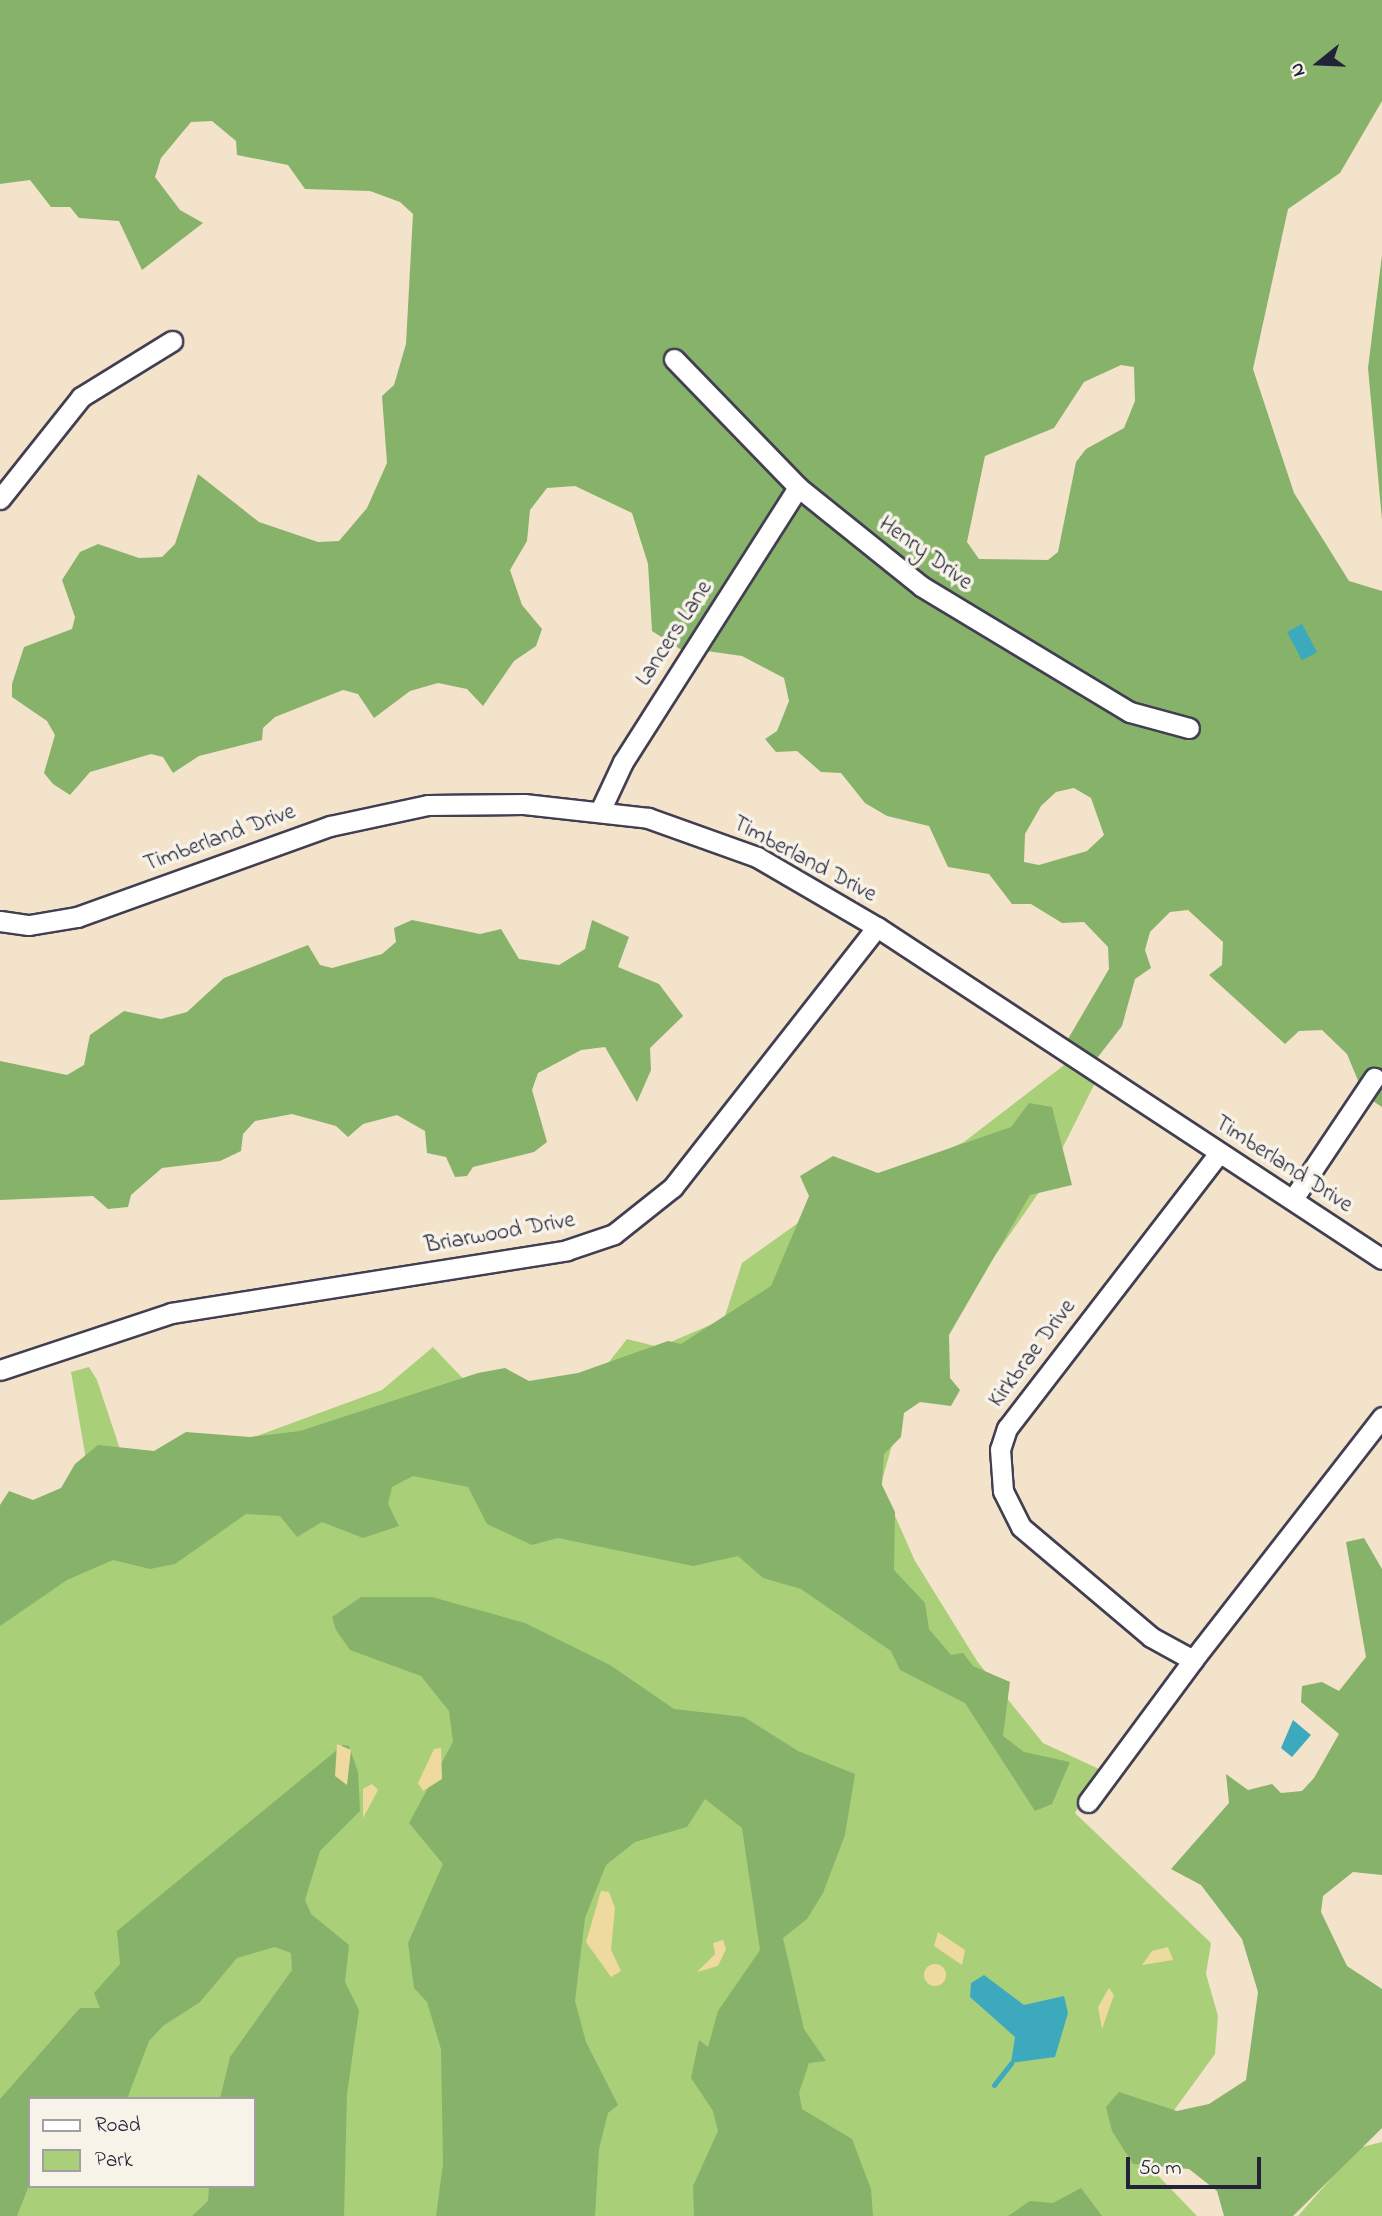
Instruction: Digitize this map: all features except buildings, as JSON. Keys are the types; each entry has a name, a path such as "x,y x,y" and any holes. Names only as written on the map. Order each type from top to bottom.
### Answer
{"street":[{"path":"0,499 81,397 172,341"},
{"name":"Henry Drive","path":"674,359 798,487 953,607 1130,712 1189,728"},
{"name":"Lancers Lane","path":"600,811 624,762 798,487"},
{"name":"Timberland Drive","path":"0,921 29,925 77,917 233,858 380,813 471,803 600,811 648,818 723,842 877,927 1382,1259"},
{"name":"Briarwood Drive","path":"0,1370 158,1316 567,1250 614,1234 673,1188 877,927"},
{"path":"1293,1199 1374,1078"},
{"name":"Kirkbrae Drive","path":"1193,1660 1150,1637 1021,1527 1003,1491 1000,1449 1007,1428 1219,1153"},
{"path":"1088,1802 1193,1660 1382,1417"}],"green space":[{"path":"0,0 1382,0 1382,101 1340,173 1288,209 1253,369 1294,493 1349,581 1382,591 1382,1107 1364,1095 1347,1054 1322,1030 1299,1031 1285,1044 1209,975 1222,965 1223,942 1188,910 1170,912 1150,932 1145,950 1151,968 1135,979 1122,1026 1094,1062 1065,1044 1109,969 1108,947 1084,922 1062,923 1031,904 1012,904 989,874 948,867 929,826 887,816 865,803 841,773 821,772 797,751 776,752 765,739 777,731 789,701 784,678 742,656 700,650 691,656 652,631 648,564 632,513 575,486 547,488 530,510 527,541 510,570 522,605 542,629 536,646 514,661 483,706 467,689 438,683 410,691 374,718 358,694 343,690 275,717 263,728 262,740 199,756 173,773 163,757 151,754 90,772 70,795 53,784 44,773 55,735 47,721 12,697 12,684 24,647 72,629 75,617 62,580 80,552 98,544 139,558 162,557 175,544 198,474 259,522 318,542 339,541 367,508 387,463 382,396 394,385 406,344 413,214 400,202 370,191 305,189 288,165 237,155 236,141 212,121 191,122 161,158 155,177 180,210 203,223 142,270 119,221 79,218 70,207 51,207 30,180 0,184","holes":["1121,365 1134,367 1135,401 1124,428 1086,449 1076,462 1058,552 1048,560 979,559 967,542 985,456 1054,428 1084,382","1074,788 1091,798 1104,835 1087,851 1039,865 1024,862 1025,834 1041,806 1056,792"]},
{"path":"1382,255 1382,520 1368,368"},
{"path":"412,920 480,934 501,929 519,959 559,965 585,949 592,920 629,937 618,967 659,984 683,1016 650,1048 651,1070 637,1102 605,1047 581,1050 538,1073 532,1090 547,1142 534,1152 473,1167 467,1176 455,1177 446,1157 427,1153 425,1131 397,1115 363,1124 348,1137 336,1126 292,1114 255,1121 243,1134 241,1151 220,1161 162,1168 131,1195 128,1207 108,1209 93,1196 0,1200 0,1061 67,1075 84,1065 90,1035 124,1011 161,1019 187,1012 224,978 308,945 320,965 332,968 382,954 396,942 394,928"},
{"path":"1076,1056 1100,1073 1044,1185 965,1299 904,1403 881,1484 915,1561 977,1661 1043,1743 1099,1769 1075,1813 1211,1943 1206,1974 1218,2016 1215,2054 1140,2157 1197,2216 0,2216 0,1578 89,1477 71,1372 89,1367 97,1380 125,1464 221,1449 382,1390 433,1347 470,1386 513,1409 605,1367 627,1339 659,1347 724,1319 742,1263 819,1208 964,1142"},
{"path":"1029,1103 1052,1107 1072,1185 1030,1195 949,1335 950,1378 960,1390 951,1406 920,1402 904,1413 901,1437 884,1454 882,1485 895,1512 894,1570 925,1603 929,1629 951,1655 963,1653 973,1666 1010,1682 1003,1736 1024,1752 1070,1762 1052,1804 1035,1811 965,1703 900,1670 891,1651 801,1589 763,1578 738,1556 693,1566 558,1538 532,1545 487,1524 468,1487 413,1476 392,1487 388,1504 399,1526 363,1538 322,1522 297,1537 280,1516 246,1514 175,1564 150,1569 113,1560 67,1580 0,1626 0,1505 9,1491 33,1500 61,1488 75,1464 98,1445 154,1451 186,1432 250,1437 300,1431 478,1373 505,1368 529,1381 578,1373 668,1341 681,1344 771,1286 809,1196 800,1176 833,1156 878,1173 1011,1127"},
{"path":"1364,1538 1382,1569 1382,1875 1353,1872 1323,1896 1321,1912 1347,1966 1382,1989 1382,2128 1293,2216 1224,2216 1217,2191 1189,2169 1133,2164 1112,2131 1106,2107 1119,2092 1177,2111 1209,2104 1246,2080 1258,1992 1242,1939 1201,1885 1171,1869 1229,1803 1226,1774 1248,1790 1272,1784 1281,1793 1302,1791 1314,1778 1339,1734 1301,1702 1302,1686 1322,1682 1339,1691 1366,1657 1346,1542"},
{"path":"361,1597 432,1597 525,1623 610,1665 674,1709 744,1717 798,1751 855,1774 845,1835 823,1893 807,1919 783,1938 804,2029 826,2061 809,2063 799,2093 802,2109 852,2139 871,2189 873,2216 694,2216 693,2186 718,2131 713,2111 691,2078 699,2040 708,2047 718,2011 760,1950 742,1828 705,1799 687,1827 635,1842 606,1865 585,1918 575,2001 586,2042 618,2105 608,2113 599,2149 595,2216 436,2216 443,2164 441,2049 427,2002 414,1988 408,1943 443,1864 409,1823 453,1742 449,1711 421,1676 350,1650 336,1630 332,1617"},
{"path":"343,1745 349,1746 358,1772 360,1811 320,1851 305,1900 311,1914 349,1945 345,1982 359,2010 347,2094 344,2216 192,2216 208,2201 209,2188 256,2188 256,2097 220,2097 230,2057 292,1970 291,1953 275,1947 237,1958 200,2002 163,2026 149,2041 128,2097 28,2097 28,2188 17,2216 0,2216 0,2099 80,2008 100,2008 94,1993 120,1964 117,1931"},
{"path":"1382,2142 1382,2216 1298,2216 1358,2148"},
{"path":"1081,2188 1102,2216 1008,2216 1030,2201 1053,2203"}],"sand":[{"path":"337,1744 351,1750 347,1785 335,1776"},
{"path":"441,1748 442,1779 423,1791 418,1783 434,1749"},
{"path":"372,1784 378,1790 363,1818 363,1789"},
{"path":"601,1891 609,1892 615,1908 611,1950 621,1971 611,1977 586,1942"},
{"path":"938,1932 965,1950 962,1965 934,1946"},
{"path":"723,1940 726,1949 718,1966 697,1972 715,1954 713,1943"},
{"path":"1168,1947 1173,1960 1142,1965 1152,1951"},
{"path":"935,1964 943,1967 946,1975 943,1983 935,1986 927,1983 924,1975 927,1967"},
{"path":"1109,1988 1114,1995 1102,2029 1098,2007"}],"water":[{"path":"1302,624 1317,652 1302,660 1287,632"},
{"path":"1293,1720 1311,1735 1292,1757 1281,1748"},
{"path":"984,1975 1024,2005 1064,1996 1068,2013 1055,2057 1011,2063 1015,2037 970,1997 971,1983"}],"waterway":[{"path":"994,2085 1011,2063"}]}
